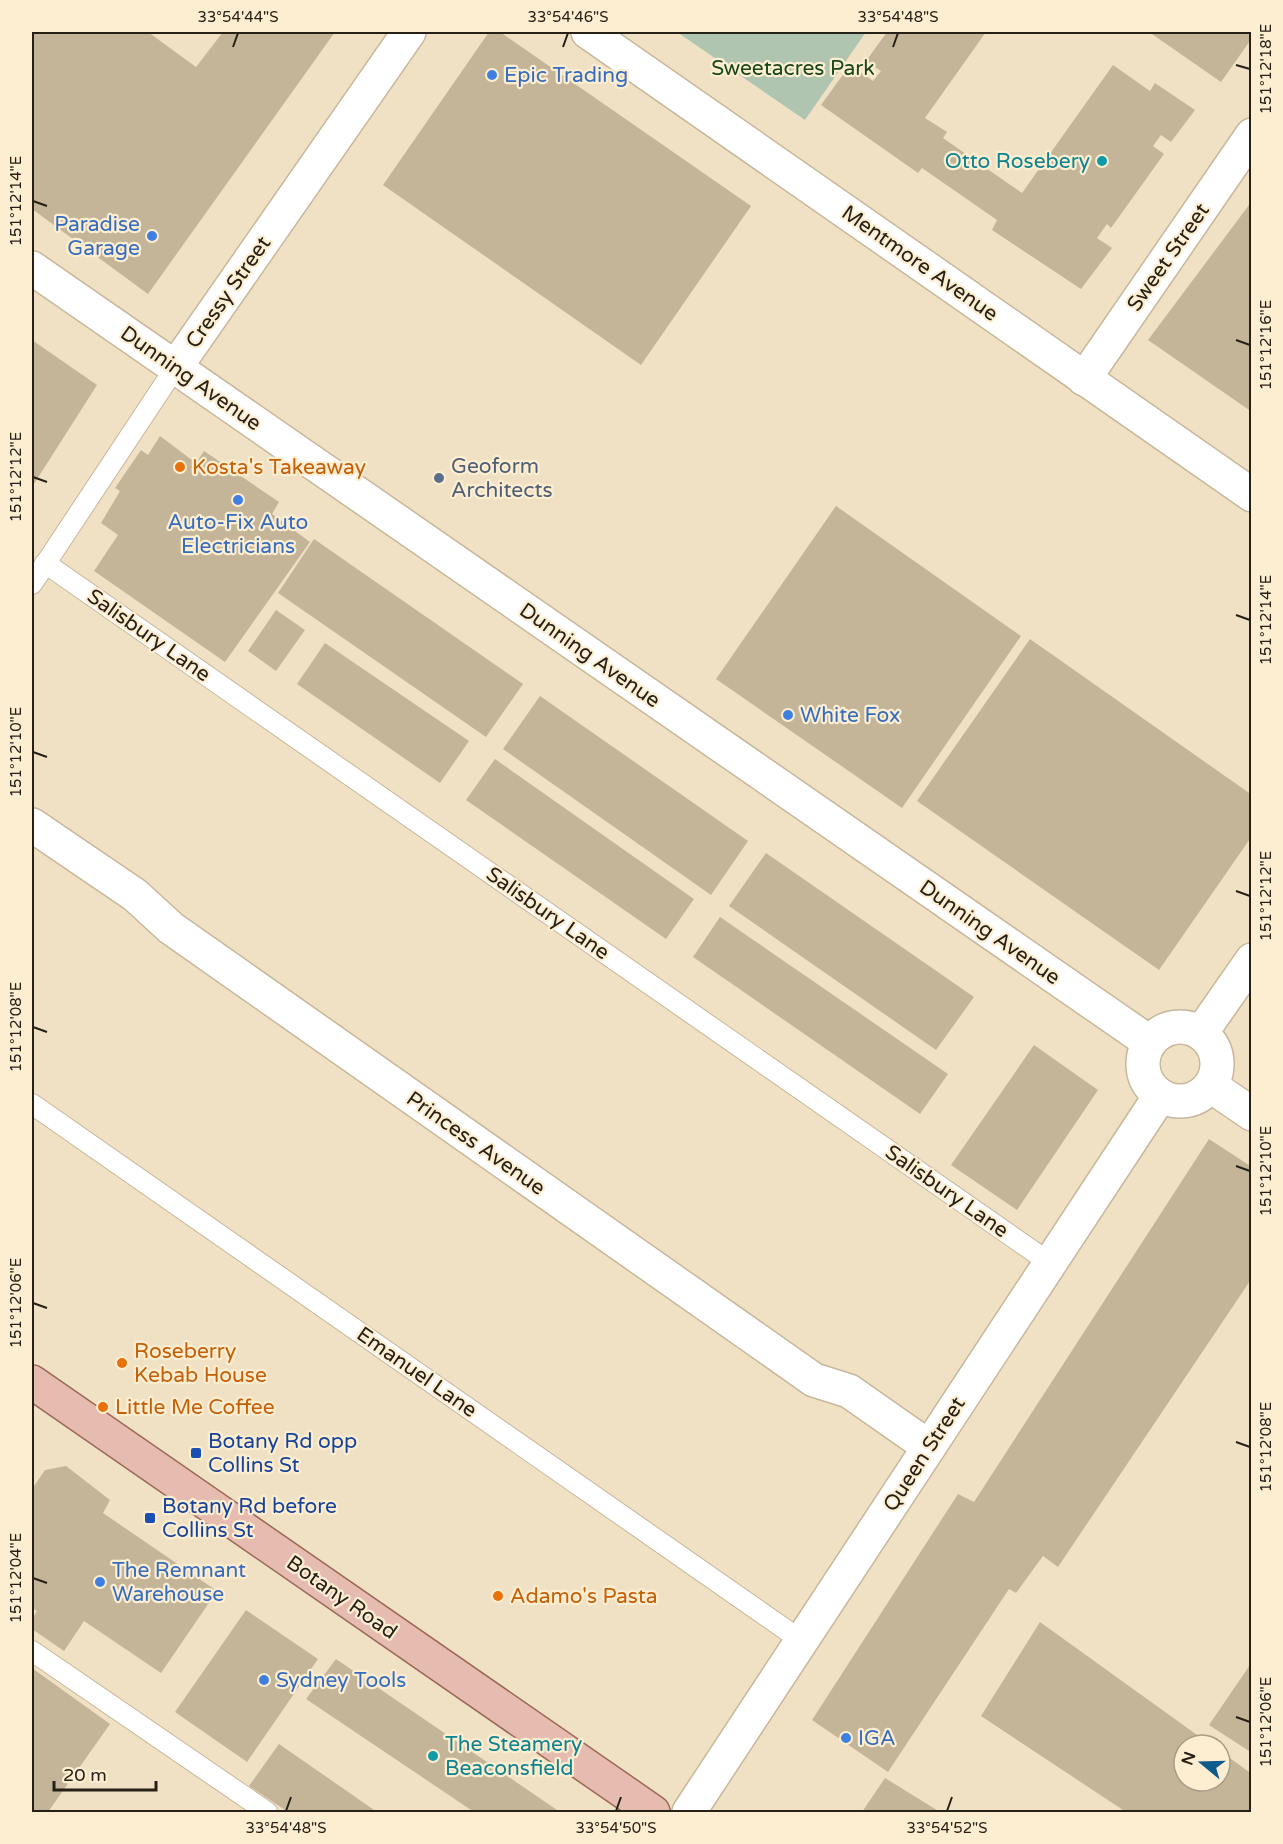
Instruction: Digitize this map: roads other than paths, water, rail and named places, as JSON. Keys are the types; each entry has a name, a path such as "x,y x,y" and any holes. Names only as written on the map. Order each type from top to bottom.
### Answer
{"main road":[{"name":"Botany Road","path":"32,1382 653,1812"}],"street":[{"name":"Cressy Street","path":"175,368 409,32"},
{"name":"Mentmore Avenue","path":"588,32 1251,495"},
{"name":"Sweet Street","path":"1084,379 1251,135"},
{"name":"Dunning Avenue","path":"32,268 1149,1042"},
{"name":"Princess Avenue","path":"32,825 135,895 171,928 814,1380 849,1391 929,1447"},
{"path":"1201,1033 1251,960"},
{"path":"1191,1028 1201,1033 1212,1043 1217,1057 1217,1072 1211,1086 1193,1100 1170,1101 1160,1096 1149,1086 1143,1071 1143,1056 1149,1042 1168,1029 1191,1028"},
{"path":"1211,1086 1251,1114"},
{"name":"Queen Street","path":"689,1812 1160,1096"}],"lane":[{"name":"Cressy Street","path":"32,584 175,368"},
{"name":"Salisbury Lane","path":"45,563 1050,1263"},
{"name":"Emanuel Lane","path":"32,1104 802,1641"},
{"path":"32,1651 267,1812"}],"place":[{"name":"Epic Trading","path":"492,75"},
{"name":"Otto Rosebery","path":"1102,161"},
{"name":"Paradise Garage","path":"152,236"},
{"name":"Kosta's Takeaway","path":"180,467"},
{"name":"Geoform Architects","path":"439,478"},
{"name":"Auto-Fix Auto Electricians","path":"238,500"},
{"name":"White Fox","path":"788,715"},
{"name":"Roseberry Kebab House","path":"122,1363"},
{"name":"Little Me Coffee","path":"103,1407"},
{"name":"Botany Rd opp Collins St","path":"196,1453"},
{"name":"Botany Rd before Collins St","path":"150,1518"},
{"name":"The Remnant Warehouse","path":"100,1582"},
{"name":"Adamo's Pasta","path":"498,1596"},
{"name":"Sydney Tools","path":"264,1680"},
{"name":"IGA","path":"846,1738"},
{"name":"The Steamery Beaconsfield","path":"433,1756"}],"park label":[{"name":"Sweetacres Park","path":"793,68"}]}
